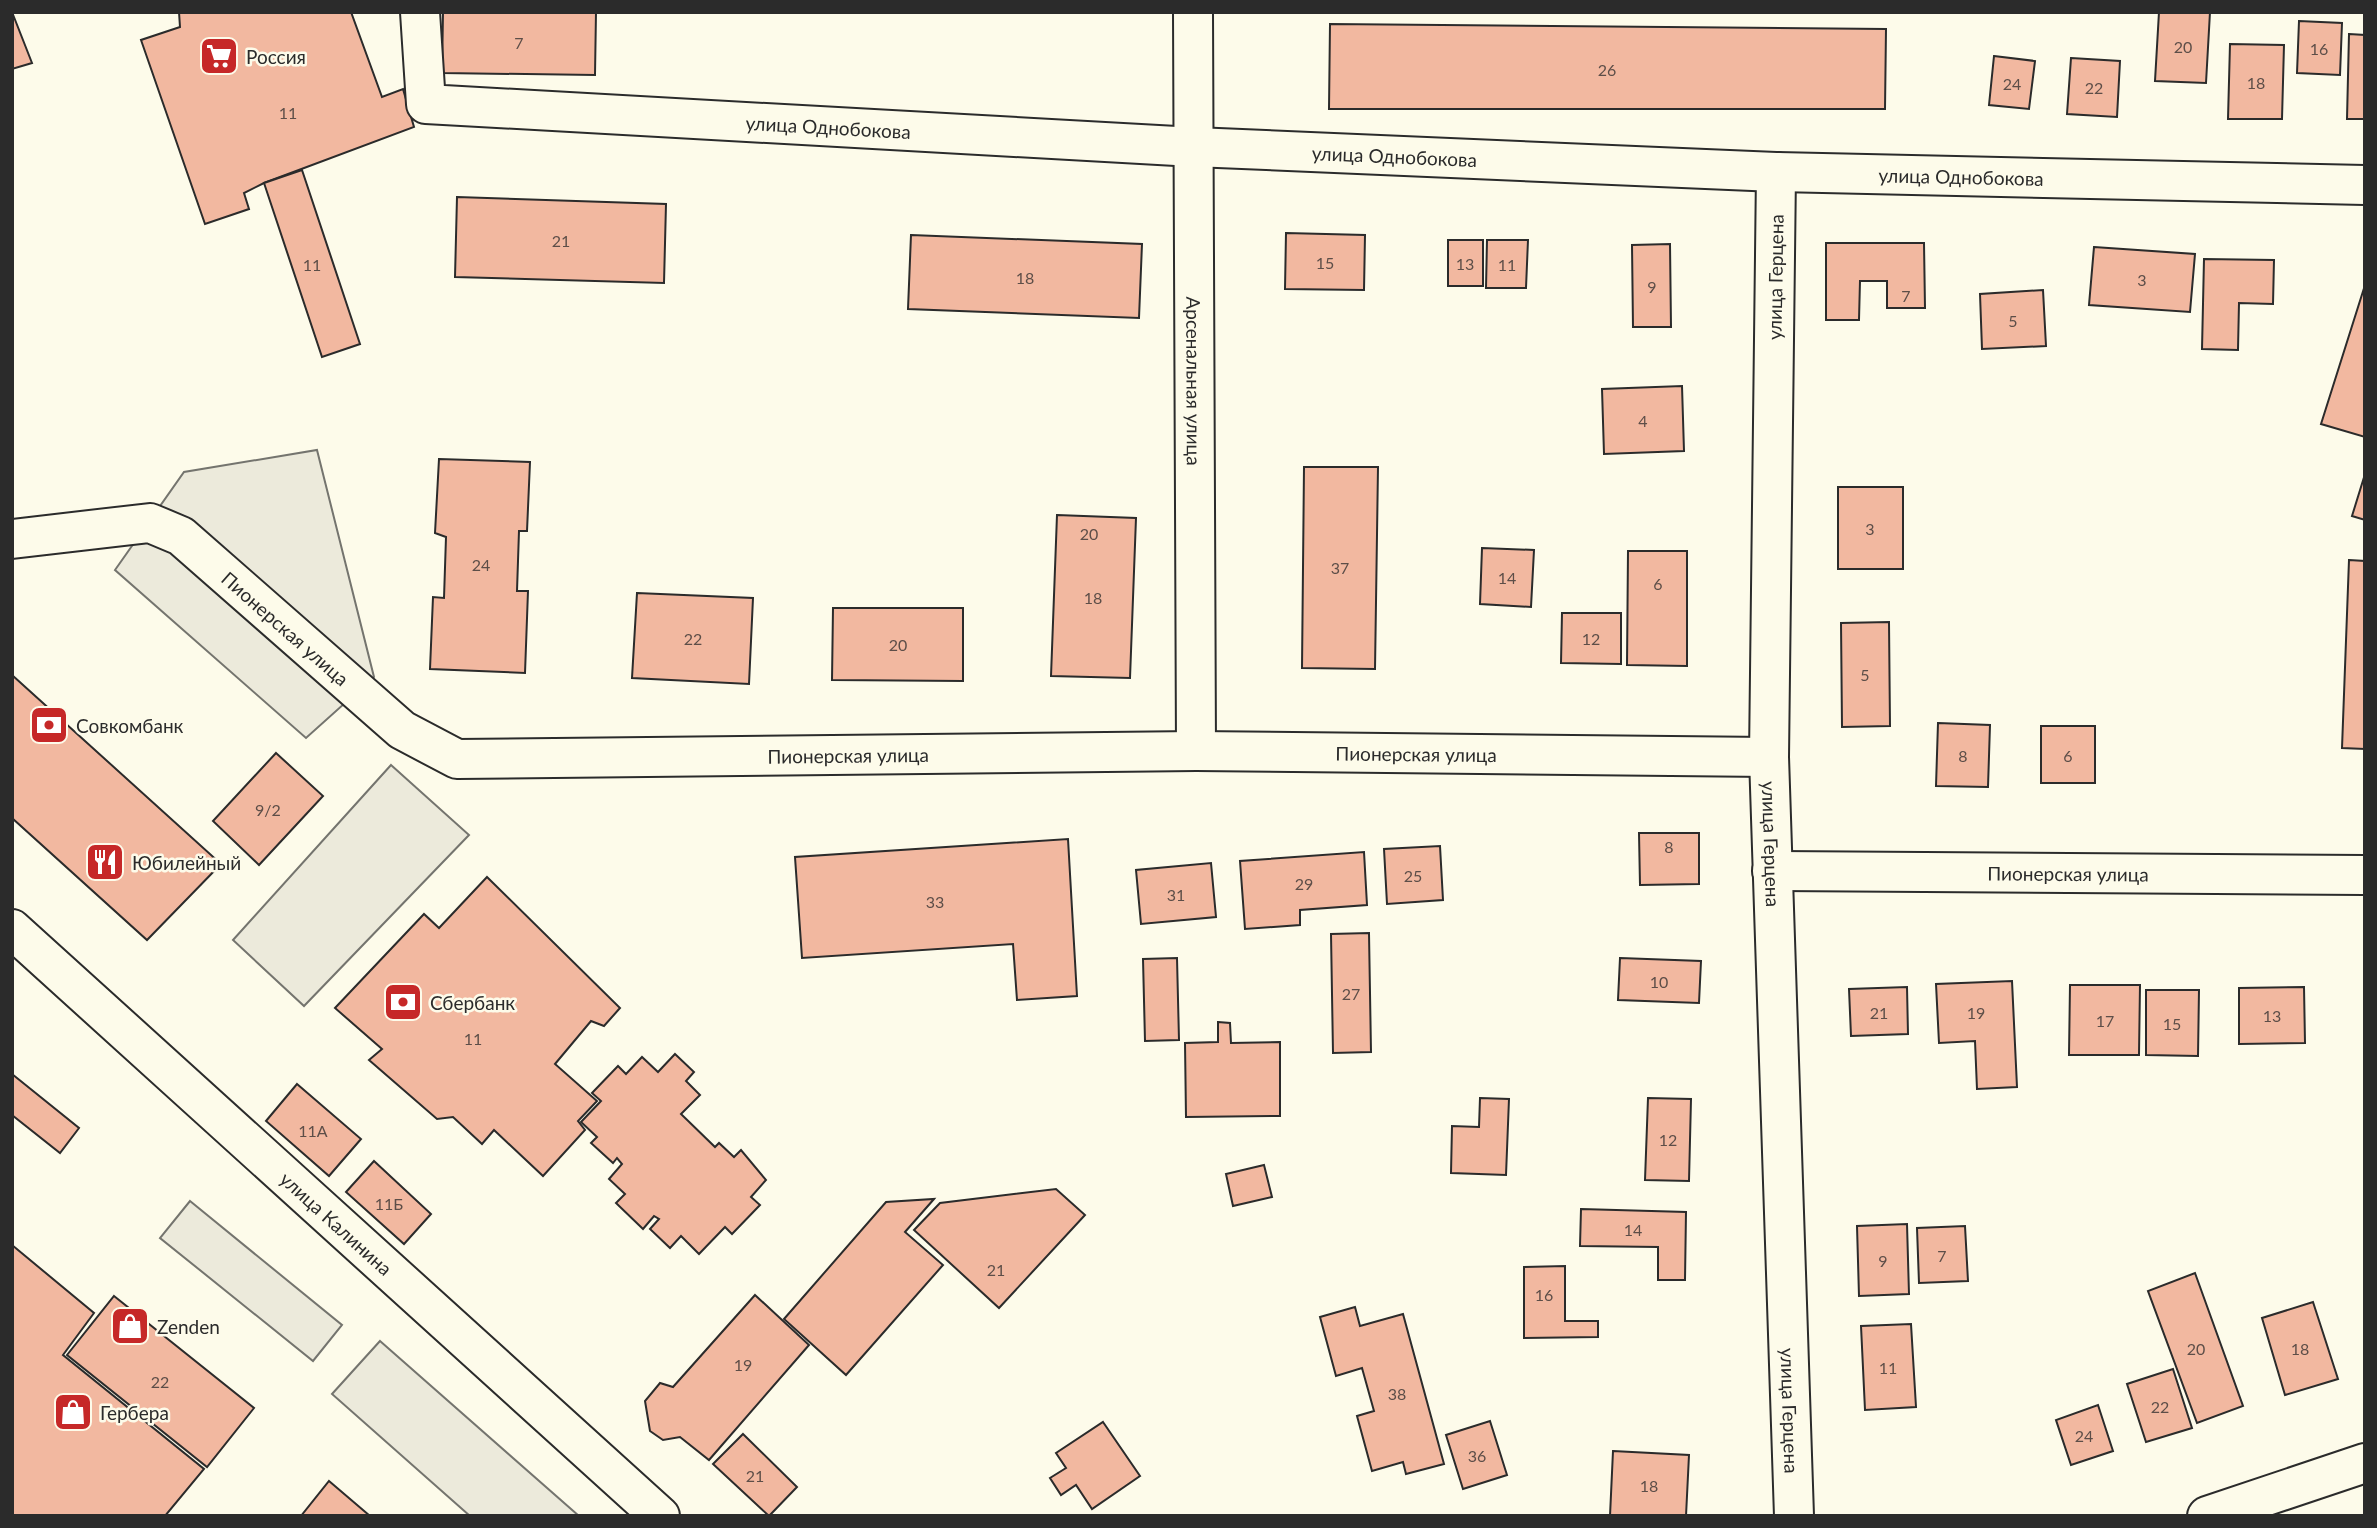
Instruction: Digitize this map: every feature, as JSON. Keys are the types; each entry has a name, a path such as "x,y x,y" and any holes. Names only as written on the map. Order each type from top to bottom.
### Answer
{"street":[{"name":"улица Однобокова","path":"420,12 426,104 1194,147 1776,172 2365,185"},
{"name":"Арсенальная улица","path":"1193,12 1196,751"},
{"name":"улица Герцена","path":"1776,172 1769,757 1794,1516"},
{"name":"Пионерская улица","path":"12,539 150,523 181,536 402,730 457,759 1196,751 1769,757"},
{"name":"Пионерская улица","path":"1772,871 2365,875"},
{"name":"улица Калинина","path":"12,929 660,1516"},
{"path":"2207,1516 2365,1463"}],"shaded area":[{"path":"317,450 374,677 306,738 115,570 184,472"},
{"path":"391,765 469,835 304,1006 233,940"},
{"path":"190,1201 342,1325 313,1361 160,1238"},
{"path":"380,1341 579,1516 470,1516 332,1394"}],"building":[{"path":"12,12 32,63 12,69"},
{"path":"179,12 351,12 382,97 403,89 414,127 264,183 244,193 249,209 205,224 141,40 180,27"},
{"path":"443,12 596,12 595,75 442,73"},
{"path":"2159,12 2210,12 2206,83 2155,81"},
{"path":"2299,21 2342,23 2340,75 2297,73"},
{"path":"1330,24 1886,29 1885,109 1329,109"},
{"path":"2349,34 2365,35 2365,119 2347,119"},
{"path":"2230,44 2284,45 2282,119 2228,119"},
{"path":"1994,56 2035,61 2029,109 1989,105"},
{"path":"2071,58 2120,61 2117,117 2067,114"},
{"path":"302,170 360,344 322,357 264,183"},
{"path":"457,197 666,204 664,283 455,277"},
{"path":"1286,233 1365,235 1364,290 1285,289"},
{"path":"911,235 1142,244 1139,318 908,309"},
{"path":"1448,240 1483,240 1483,286 1448,286"},
{"path":"1487,240 1528,240 1526,288 1486,288"},
{"path":"1826,243 1924,243 1925,308 1887,308 1887,281 1860,281 1859,320 1826,320"},
{"path":"1670,244 1671,327 1633,327 1632,245"},
{"path":"2094,247 2195,254 2190,312 2089,305"},
{"path":"2204,259 2274,260 2273,304 2239,303 2238,350 2202,349"},
{"path":"2365,285 2365,437 2321,424"},
{"path":"2043,290 2046,346 1982,349 1980,294"},
{"path":"1682,386 1684,451 1604,454 1602,389"},
{"path":"439,459 530,462 527,531 519,531 517,591 528,591 525,673 430,669 433,597 444,598 446,537 435,533"},
{"path":"1304,467 1378,467 1375,669 1302,668"},
{"path":"2365,474 2365,520 2352,516"},
{"path":"1838,487 1903,487 1903,569 1838,569"},
{"path":"1057,515 1136,518 1130,678 1051,676"},
{"path":"1482,548 1534,550 1531,607 1480,604"},
{"path":"1628,551 1687,551 1687,666 1627,665"},
{"path":"2349,560 2365,561 2365,749 2342,748"},
{"path":"637,593 753,598 749,684 632,678"},
{"path":"833,608 963,608 963,681 832,680"},
{"path":"1562,613 1621,613 1621,664 1561,663"},
{"path":"1889,622 1890,726 1842,727 1841,623"},
{"path":"12,675 221,864 147,940 12,818"},
{"path":"1938,723 1990,725 1988,787 1936,786"},
{"path":"2041,726 2095,726 2095,783 2041,783"},
{"path":"276,753 323,796 259,865 213,821"},
{"path":"1639,833 1699,833 1699,884 1640,885"},
{"path":"1068,839 1077,996 1017,1000 1013,944 802,958 795,857"},
{"path":"1440,846 1443,900 1387,904 1384,849"},
{"path":"1364,852 1367,905 1300,910 1300,925 1245,929 1240,861"},
{"path":"1211,863 1216,917 1141,924 1136,870"},
{"path":"487,877 620,1008 604,1026 591,1021 555,1064 597,1101 578,1121 585,1130 543,1176 494,1130 482,1144 453,1117 437,1119 369,1060 382,1049 335,1008 424,914 439,928"},
{"path":"1369,933 1371,1052 1333,1053 1331,934"},
{"path":"1177,958 1179,1040 1145,1041 1143,959"},
{"path":"1620,958 1701,961 1699,1003 1618,1000"},
{"path":"2012,981 2017,1087 1977,1089 1975,1041 1939,1043 1936,984"},
{"path":"2070,985 2140,985 2139,1055 2069,1055"},
{"path":"1907,987 1908,1034 1851,1036 1849,989"},
{"path":"2304,987 2305,1043 2239,1044 2239,988"},
{"path":"2146,990 2199,990 2198,1056 2146,1055"},
{"path":"1218,1022 1230,1023 1231,1043 1280,1042 1280,1116 1186,1117 1185,1043 1218,1042"},
{"path":"675,1054 694,1072 686,1081 700,1095 681,1114 715,1147 719,1143 734,1157 741,1150 766,1180 751,1197 760,1205 732,1234 725,1227 699,1254 681,1236 670,1248 650,1229 659,1219 654,1216 643,1229 616,1203 625,1194 609,1179 622,1164 617,1158 613,1163 591,1143 597,1137 581,1122 601,1101 592,1093 618,1066 626,1074 642,1057 658,1072"},
{"path":"12,1074 79,1128 60,1153 12,1115"},
{"path":"297,1084 361,1139 329,1176 266,1121"},
{"path":"1480,1098 1509,1099 1506,1175 1451,1173 1452,1126 1479,1127"},
{"path":"1648,1098 1691,1099 1689,1181 1645,1180"},
{"path":"374,1161 431,1214 404,1244 346,1192"},
{"path":"1264,1165 1272,1197 1233,1206 1226,1174"},
{"path":"1056,1189 1085,1215 999,1308 914,1230 940,1203"},
{"path":"934,1199 905,1232 943,1265 846,1375 784,1319 886,1202"},
{"path":"1581,1209 1686,1212 1685,1280 1658,1280 1658,1247 1580,1246"},
{"path":"1907,1224 1909,1294 1859,1296 1857,1226"},
{"path":"1965,1226 1968,1281 1919,1283 1917,1228"},
{"name":"Гербера","path":"12,1245 94,1313 63,1355 204,1469 165,1516 12,1516"},
{"path":"1565,1266 1565,1321 1598,1321 1598,1337 1524,1338 1524,1267"},
{"path":"2195,1273 2243,1406 2197,1423 2148,1291"},
{"path":"755,1295 809,1345 709,1460 680,1437 663,1440 650,1431 645,1401 660,1383 673,1387"},
{"path":"114,1296 254,1408 207,1467 67,1355"},
{"path":"2313,1302 2338,1379 2285,1395 2262,1318"},
{"path":"1355,1307 1360,1326 1403,1314 1444,1464 1406,1474 1403,1462 1372,1471 1357,1416 1374,1411 1362,1368 1336,1376 1320,1317"},
{"path":"1911,1324 1916,1407 1865,1410 1861,1326"},
{"path":"2173,1369 2192,1428 2146,1442 2127,1384"},
{"path":"2098,1405 2113,1451 2071,1465 2056,1420"},
{"path":"1490,1421 1507,1475 1463,1489 1446,1435"},
{"path":"1103,1422 1140,1476 1092,1509 1076,1485 1061,1495 1050,1478 1066,1468 1056,1453"},
{"path":"743,1434 797,1487 769,1516 713,1464"},
{"path":"1613,1451 1689,1455 1686,1516 1610,1516"},
{"path":"329,1481 370,1516 301,1516"}],"place":[{"name":"Россия","path":"219,56"},
{"name":"Совкомбанк","path":"49,725"},
{"name":"Юбилейный","path":"105,862"},
{"name":"Сбербанк","path":"403,1002"},
{"name":"Zenden","path":"130,1326"},
{"name":"Гербера","path":"73,1412"}]}
